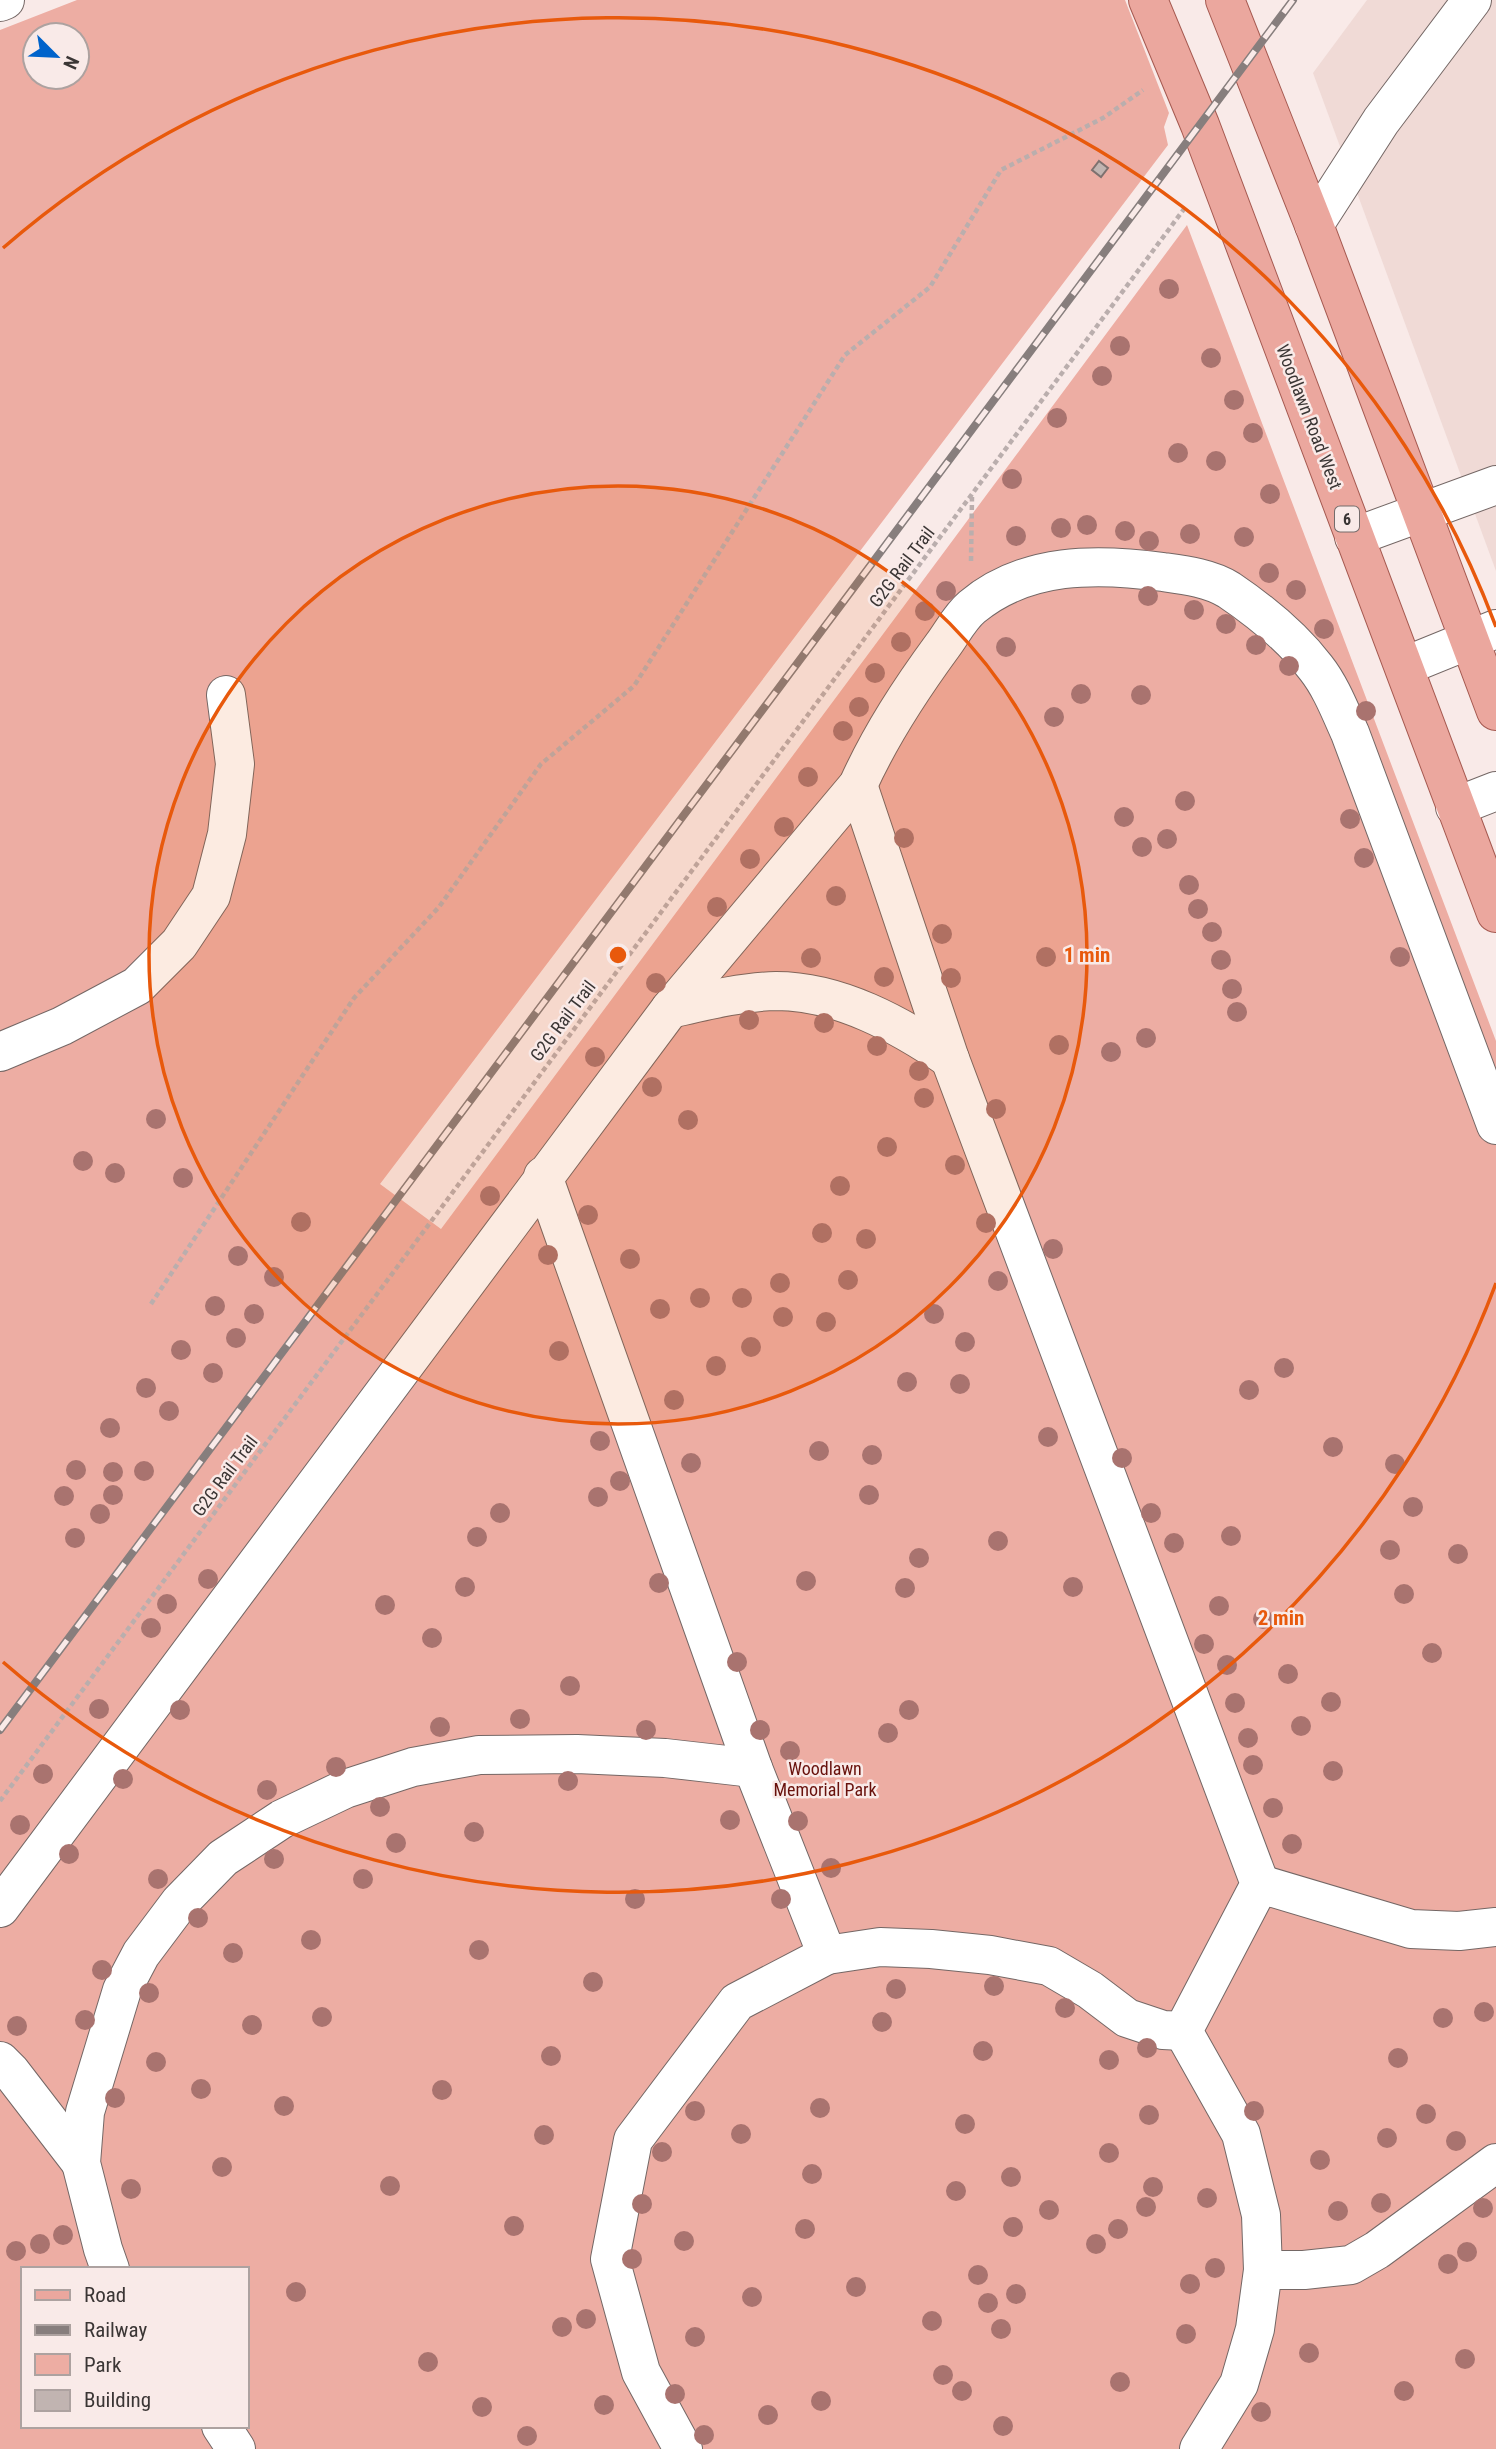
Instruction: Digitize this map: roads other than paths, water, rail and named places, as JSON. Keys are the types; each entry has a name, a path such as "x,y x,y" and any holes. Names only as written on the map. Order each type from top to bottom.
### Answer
{"main road":[{"name":"Woodlawn Road West","path":"1148,0 1200,125 1496,913"},
{"path":"1225,0 1423,512 1483,634 1496,711"}],"street":[{"path":"0,2 5,0"},
{"path":"1314,225 1381,121 1472,0"},
{"path":"1354,537 1496,485"},
{"path":"0,1908 670,1009 858,785 877,744 907,695 970,608 1001,587 1069,567 1105,566 1192,576 1227,589 1286,636 1316,668 1335,699 1350,733 1496,1125"},
{"path":"1405,667 1483,634"},
{"path":"0,1052 62,1026 137,986 179,944 211,896 227,834 235,764 226,695"},
{"path":"858,785 950,1059 1260,1884 1183,2031"},
{"path":"1455,807 1496,791"},
{"path":"670,1009 724,996 778,991 822,997 864,1010 915,1035 950,1059"},
{"path":"543,1176 753,1768 827,1955"},
{"path":"109,2267 81,2163 85,2112 122,1990 141,1954 180,1902 223,1858 282,1819 345,1789 413,1767 479,1755 640,1757 753,1768"},
{"path":"1260,1884 1411,1928 1460,1931 1496,1927"},
{"path":"683,2449 641,2372 610,2259 633,2140 737,2003 827,1955 880,1947 931,1949 990,1955 1048,1966 1090,1990 1127,2018 1163,2030 1183,2031"},
{"path":"1183,2031 1241,2134 1261,2215 1263,2270 1255,2329 1239,2384 1199,2449"},
{"path":"0,2060 81,2163"},
{"path":"1263,2270 1304,2270 1351,2265 1377,2250 1496,2163"},
{"path":"222,2428 236,2449"}],"railway":[{"path":"0,1730 1293,0"}],"park label":[{"name":"Woodlawn Memorial Park","path":"825,1779"}]}
